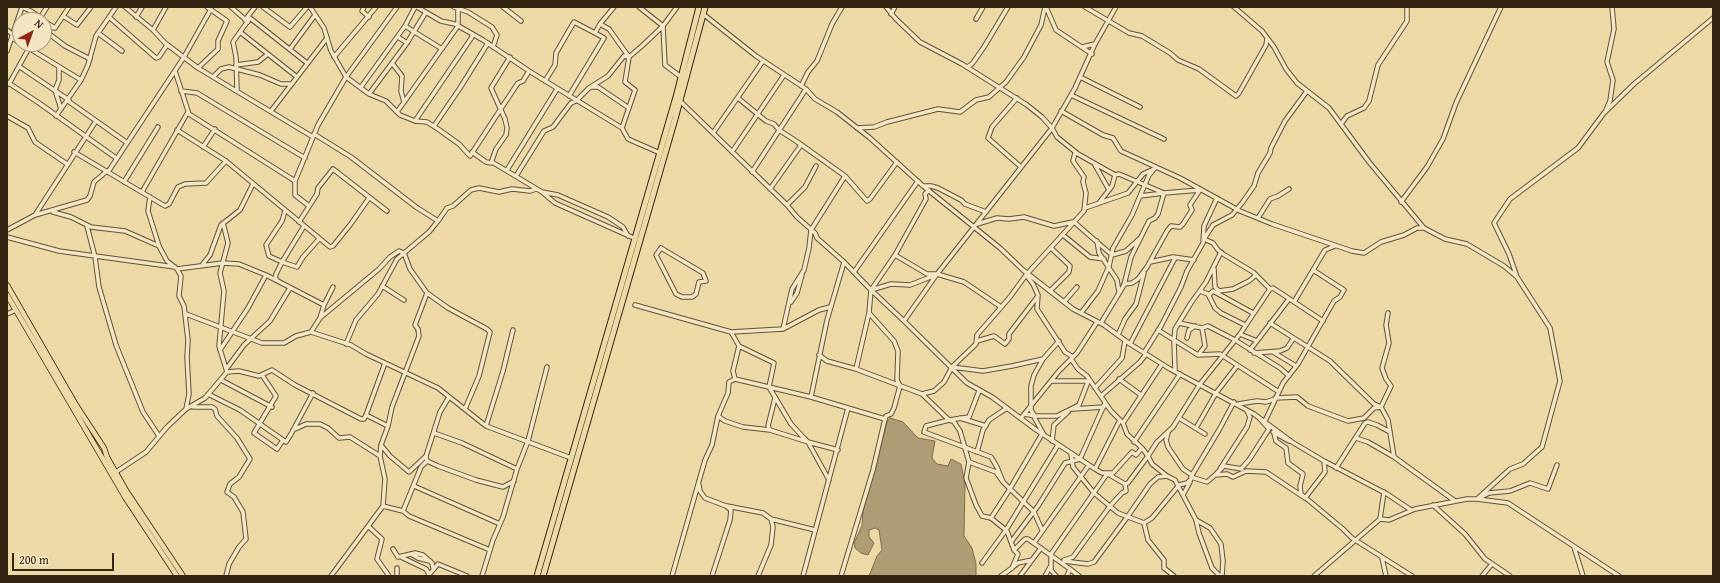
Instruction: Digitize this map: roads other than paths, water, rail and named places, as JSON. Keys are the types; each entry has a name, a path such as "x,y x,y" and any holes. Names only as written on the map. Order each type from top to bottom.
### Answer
{"highway":[{"path":"537,576 569,475 637,239 682,77 699,7"},
{"path":"543,576 569,475 571,458 680,101 704,7"}],"main road":[{"path":"7,285 76,405 104,448 116,472 160,544 183,576"},
{"path":"7,295 124,497 177,576"}],"street":[{"path":"21,7 31,12"},
{"path":"55,28 69,7"},
{"path":"63,16 77,25 92,7"},
{"path":"56,116 82,80 90,59 94,40 116,7"},
{"path":"125,7 153,30 168,46 198,68 351,157 416,207 438,221"},
{"path":"136,17 142,7"},
{"path":"153,30 166,7"},
{"path":"198,68 218,48 218,41 228,21 207,7"},
{"path":"231,7 246,21"},
{"path":"237,90 233,42 255,7"},
{"path":"263,7 290,27 308,7 324,28 334,57 346,77 369,94 386,101 400,115 434,126 459,144 470,156 518,83 529,71"},
{"path":"364,7 362,11 369,17"},
{"path":"334,57 376,7"},
{"path":"309,206 296,197 295,182 314,136 346,77 397,7"},
{"path":"360,87 398,37 416,7 440,20 458,26 488,43 576,101 622,128 628,139 660,152"},
{"path":"595,33 600,24 614,7"},
{"path":"638,7 662,26 665,65 682,77"},
{"path":"622,128 635,90 625,82 629,57 662,26 677,7"},
{"path":"801,86 808,72 817,60 832,24 842,7"},
{"path":"886,7 891,14 920,42 967,67 1005,90 1042,117 1052,128 1057,137 1075,153 1115,175 1120,174 1164,193 1200,190"},
{"path":"891,14 895,7"},
{"path":"976,19 983,7"},
{"path":"967,67 972,64 1008,7"},
{"path":"1045,7 1056,30 1092,54"},
{"path":"856,128 874,127 887,122 938,109 960,112 976,100 989,97 998,87 1006,82 1014,72 1036,37 1041,25 1045,7"},
{"path":"1085,7 1129,33 1142,36 1170,53 1178,60 1199,69 1236,96 1266,45 1267,39"},
{"path":"904,321 936,274 1052,128 1071,95 1092,54 1095,44 1116,7"},
{"path":"1234,7 1274,47 1291,76 1329,108 1368,162 1424,228 1445,239 1467,244 1504,266 1517,277"},
{"path":"1341,124 1347,116 1364,108 1368,101 1378,65 1407,21 1407,7"},
{"path":"1401,202 1427,167 1440,143 1456,103 1501,7"},
{"path":"1604,114 1610,101 1613,80 1607,62 1614,29 1612,7"},
{"path":"397,112 458,26 456,8 468,12 492,27 497,35 494,47"},
{"path":"505,8 521,21"},
{"path":"7,230 35,215 87,200 90,196 94,182 107,172 184,57 211,10"},
{"path":"369,94 407,43 426,12"},
{"path":"703,14 763,61 806,89 815,99 837,112 897,162 923,186 975,226 1026,274 1064,302 1099,322 1125,341 1162,364 1246,409 1265,421 1292,442"},
{"path":"290,49 315,15"},
{"path":"110,17 156,58 159,57 168,46"},
{"path":"246,21 252,18 307,63"},
{"path":"1477,499 1510,469 1523,464 1542,447 1560,381 1550,328 1517,277 1509,254 1494,223 1510,198 1578,148 1604,114 1634,84 1713,18"},
{"path":"545,81 555,65 556,53 574,22 604,38 569,96"},
{"path":"600,24 609,29 629,57"},
{"path":"405,26 442,49"},
{"path":"7,30 12,36 7,51"},
{"path":"240,32 297,77"},
{"path":"98,33 122,52"},
{"path":"415,121 472,38 472,35"},
{"path":"52,36 65,46 90,59"},
{"path":"398,37 407,43"},
{"path":"271,111 327,38"},
{"path":"434,126 488,43"},
{"path":"1082,47 1095,44"},
{"path":"27,52 20,67 8,83 116,158"},
{"path":"35,52 82,80"},
{"path":"214,76 224,68 258,62 268,54"},
{"path":"516,176 544,131 553,126 571,103 576,101 589,88 608,76 624,56 629,57"},
{"path":"492,162 496,149 507,132 505,120 491,86 510,57"},
{"path":"713,133 763,61"},
{"path":"392,63 402,76 401,91 404,102"},
{"path":"972,64 974,72"},
{"path":"20,67 55,90 126,142"},
{"path":"59,67 59,80 55,90 61,109"},
{"path":"236,67 281,84 291,84"},
{"path":"175,71 188,112 295,182"},
{"path":"732,152 784,75"},
{"path":"1080,77 1140,107"},
{"path":"1005,90 1006,82"},
{"path":"589,88 598,87 629,108"},
{"path":"507,170 557,88"},
{"path":"752,172 806,89"},
{"path":"181,91 198,93 305,158"},
{"path":"1101,396 1140,362 1204,239 1213,225 1232,215 1242,204 1254,186 1258,173 1270,153 1271,148 1285,121 1307,91"},
{"path":"1071,95 1164,139"},
{"path":"738,98 766,121 774,124 779,130 845,176 868,201 897,162"},
{"path":"1017,98 992,126 988,138 1021,167"},
{"path":"680,101 752,172 788,205 817,238 844,262 871,290 952,367 966,383 992,397 1071,454 1095,469 1125,484"},
{"path":"1061,111 1103,135 1113,138 1121,151 1155,168 1180,178 1237,209 1272,224 1352,251 1364,253 1381,242 1404,235 1417,228 1424,228"},
{"path":"142,192 188,112"},
{"path":"7,116 28,128 35,142 67,164"},
{"path":"35,215 84,136 96,121"},
{"path":"124,182 158,127"},
{"path":"204,147 215,129"},
{"path":"177,130 226,161 330,247 333,246 369,198"},
{"path":"770,189 801,144"},
{"path":"74,152 167,206 178,188 185,184 206,183 226,161"},
{"path":"472,152 486,162 492,162 507,170 542,192 558,195 589,207 621,225 628,236"},
{"path":"1075,153 1074,161 1084,177 1083,182 1086,190 1085,208"},
{"path":"1094,164 1109,190"},
{"path":"788,205 805,187 816,166"},
{"path":"977,341 977,335 1026,274 1063,235 1085,208 1128,193 1143,174 1155,168"},
{"path":"1081,313 1098,291 1109,266 1113,248 1132,215 1149,175 1155,168"},
{"path":"300,222 317,194 318,188 332,169 387,211"},
{"path":"1098,204 1109,190 1115,175"},
{"path":"783,329 792,289 804,270 811,230 845,176"},
{"path":"854,272 918,181"},
{"path":"201,266 210,255 223,223 240,210 253,184"},
{"path":"923,186 931,186 961,200 965,204 986,212"},
{"path":"346,344 356,320 378,294 396,261 428,232 447,208 453,206 471,190 479,188 499,192 512,189 530,191 536,189"},
{"path":"1258,218 1270,199 1289,189"},
{"path":"856,370 869,313 871,290 895,255 926,199 925,194 929,190"},
{"path":"1124,284 1132,283 1144,271 1171,226 1180,227 1183,224 1192,210 1190,205 1200,190"},
{"path":"542,192 550,201 637,239"},
{"path":"1021,418 1087,339 1124,284 1131,257 1139,238 1149,221 1158,214 1164,193 1140,196"},
{"path":"150,197 148,211 159,246 167,261 176,268 181,276 179,296 184,303 186,314 189,382 186,410"},
{"path":"1204,239 1204,226 1217,198"},
{"path":"285,211 282,221 266,245 269,256 297,267 303,257 320,239"},
{"path":"48,212 65,214 87,226 125,231 159,246"},
{"path":"975,226 997,218 1009,219 1024,217 1054,226 1074,222"},
{"path":"1074,222 1112,255"},
{"path":"223,223 228,243 220,273 224,291 220,328 220,350 227,370"},
{"path":"87,226 95,257 99,287 118,352 143,412 159,436"},
{"path":"285,285 275,278 282,262 304,226"},
{"path":"1063,235 1090,257 1104,259"},
{"path":"7,237 59,251 95,257 142,261 176,268 223,263 239,264 266,275 324,305"},
{"path":"1112,255 1126,251 1139,238"},
{"path":"1204,239 1213,243 1221,252 1256,275 1270,289 1273,288 1323,321"},
{"path":"1097,241 1099,253 1117,280 1119,292"},
{"path":"1294,302 1325,250 1337,246"},
{"path":"661,248 703,273 706,281 699,282 696,294 692,297 682,297 676,294 656,256 661,248"},
{"path":"1050,291 1068,272 1070,266 1051,248"},
{"path":"320,318 379,269 390,257 399,251 404,253"},
{"path":"1174,371 1175,329 1214,269 1221,252"},
{"path":"404,253 410,269 427,293 448,308 490,332 479,376 465,409"},
{"path":"895,255 927,274 936,274 964,282 1001,307"},
{"path":"1150,262 1175,258 1194,260"},
{"path":"1130,344 1175,258"},
{"path":"811,397 816,382 819,355 830,307 844,262"},
{"path":"1208,295 1214,289 1214,269"},
{"path":"1265,421 1279,392 1308,348 1334,301 1340,297 1344,290 1313,270"},
{"path":"1118,335 1125,319 1136,304 1144,271"},
{"path":"871,290 891,284 910,285 936,274"},
{"path":"1026,274 1038,295 1037,309 1065,352 1072,358 1078,369 1095,388 1105,405 1121,422 1127,434 1142,448 1152,464 1167,476 1176,480 1196,520 1199,533 1212,568 1221,576"},
{"path":"220,350 230,332 248,308 266,275"},
{"path":"1214,289 1220,291 1233,289 1256,275"},
{"path":"382,286 404,300"},
{"path":"311,332 320,318 324,305 333,287"},
{"path":"1064,302 1077,287"},
{"path":"116,472 146,452 159,436 186,410 208,394 221,380 235,355 270,321 290,288"},
{"path":"1214,289 1253,313"},
{"path":"1125,484 1128,483 1179,418 1200,384 1240,334 1270,289"},
{"path":"1200,291 1208,295 1215,308 1221,313 1245,325"},
{"path":"331,576 383,506 385,479 380,456 381,445 404,372 419,336 415,325 427,293"},
{"path":"922,394 934,391 944,382 952,367 977,341 994,336 1005,344 1009,340 1009,334 1038,295"},
{"path":"1252,352 1270,323 1289,299"},
{"path":"634,305 731,332 783,329 819,310 830,307"},
{"path":"7,314 16,310"},
{"path":"841,576 873,470 886,418 894,408 900,386 897,380 898,351 894,341 869,313"},
{"path":"186,314 250,340 267,344 284,343 296,336 311,332 346,344 427,382 486,426 571,458"},
{"path":"1381,407 1391,386 1386,379 1382,368 1389,343 1386,325 1388,314"},
{"path":"1179,323 1187,326 1202,328 1208,326 1235,340 1289,376"},
{"path":"1270,323 1293,339 1330,361 1374,404 1381,407 1388,420 1394,457"},
{"path":"1187,338 1189,330 1196,326"},
{"path":"1198,355 1205,346 1202,328"},
{"path":"486,426 503,371 513,330"},
{"path":"1158,330 1198,355 1222,355 1279,392"},
{"path":"731,332 739,346 774,363 769,387 791,424 808,442 829,481"},
{"path":"1240,334 1257,342"},
{"path":"1252,352 1272,351 1287,348 1293,339"},
{"path":"1043,435 1031,410 1031,386 1034,375 1042,359 1059,341"},
{"path":"1095,388 1122,358 1125,341"},
{"path":"735,379 733,371 739,346"},
{"path":"1272,351 1296,366"},
{"path":"819,355 828,361 922,394 949,420 954,422 960,431 965,446 969,462 966,478 976,505 982,516 991,518 1006,530 1014,550 1018,554 1012,568"},
{"path":"952,367 983,371 1042,359"},
{"path":"227,370 262,375 272,370 295,385 361,419 364,419 385,362"},
{"path":"1095,469 1121,422 1162,364"},
{"path":"1196,428 1216,392 1237,366"},
{"path":"482,576 517,469 528,441 547,367"},
{"path":"1134,442 1180,374"},
{"path":"262,375 276,396 272,407 254,433 277,449 283,440"},
{"path":"672,576 705,460 712,445 718,416 728,393 729,382 735,379 811,397 886,418"},
{"path":"1119,379 1141,395"},
{"path":"221,380 272,407"},
{"path":"1051,381 1088,380"},
{"path":"1025,414 1034,416 1056,416 1079,405 1088,380"},
{"path":"980,391 969,417 926,426 924,432 934,437 965,446 991,457 1003,482"},
{"path":"208,394 240,410 286,442 313,393"},
{"path":"381,445 390,456 409,472 426,456 440,412 449,397"},
{"path":"1236,403 1257,401 1266,402 1275,399 1297,397 1308,406 1348,421 1364,418 1374,408 1381,407"},
{"path":"770,430 768,426 775,398"},
{"path":"1144,523 1152,518 1179,485 1187,483 1236,403"},
{"path":"1052,441 1054,425 1064,414 1075,408 1105,405"},
{"path":"1011,542 1034,512 1064,463 1073,462 1080,459 1105,405"},
{"path":"192,407 212,407 215,409 217,416 237,438 250,459 239,477 230,484 227,492 234,497 243,512 246,539 239,547 229,564 226,576"},
{"path":"803,576 838,450 848,408"},
{"path":"977,452 986,426 994,416 1007,408"},
{"path":"1169,431 1166,440 1168,447 1183,470 1191,477 1207,482 1220,469 1247,427 1250,417 1246,409"},
{"path":"1254,414 1274,434 1292,442 1336,468 1384,492 1411,510"},
{"path":"366,415 388,426"},
{"path":"718,416 725,421 744,427 770,430 838,450"},
{"path":"960,418 986,426"},
{"path":"1179,418 1205,434"},
{"path":"1336,468 1364,424 1368,422 1390,432"},
{"path":"293,430 306,424 320,424 328,428 339,438 352,438 380,456"},
{"path":"1241,469 1249,460 1269,429"},
{"path":"434,433 462,443 517,469"},
{"path":"1274,434 1276,441 1286,448 1288,463 1303,474 1300,493 1355,540 1412,576"},
{"path":"991,518 1043,435"},
{"path":"1356,438 1368,442 1394,457 1456,501"},
{"path":"982,563 1006,530 1058,445"},
{"path":"1056,576 1051,570 1051,554 1107,474 1113,473 1132,452 1136,455 1142,448"},
{"path":"1071,454 1073,468 1094,493 1118,512 1144,523"},
{"path":"426,456 427,461"},
{"path":"427,461 462,476 497,486 503,487 514,482"},
{"path":"404,510 421,467 427,461"},
{"path":"1305,498 1325,472 1324,461"},
{"path":"969,462 996,472 1003,482 1034,512 1042,530"},
{"path":"1034,543 1089,465"},
{"path":"1477,499 1488,493 1510,491 1530,483 1548,489 1557,465"},
{"path":"1220,469 1224,466 1266,472 1305,498"},
{"path":"1215,475 1227,474 1233,477 1246,470"},
{"path":"1057,559 1083,563 1094,562 1150,484 1158,477 1167,476"},
{"path":"1183,495 1191,477"},
{"path":"699,480 700,491 705,498 726,506 763,513 771,519 815,530"},
{"path":"1064,560 1073,557 1110,506 1122,493 1126,491 1125,484"},
{"path":"414,486 500,524"},
{"path":"1314,576 1380,519 1384,492"},
{"path":"1380,519 1388,520 1411,510 1456,501 1477,499 1508,502 1619,576"},
{"path":"1433,505 1465,534 1485,559 1510,576"},
{"path":"383,506 404,510 409,516 490,550"},
{"path":"712,576 730,520 731,510 726,506"},
{"path":"758,576 771,545 773,527 771,519"},
{"path":"1196,520 1210,528 1221,544 1223,561 1221,576"},
{"path":"1144,523 1148,540 1164,560 1164,568 1174,576"},
{"path":"368,526 382,539 377,558 389,576"},
{"path":"1014,550 1025,539 1051,554 1079,576"},
{"path":"1574,546 1583,576"},
{"path":"1020,576 1041,548"},
{"path":"393,549 398,557 426,569 428,575"},
{"path":"401,557 411,554 432,563 433,568"},
{"path":"1382,558 1386,576"},
{"path":"1001,576 1018,563 1032,560"},
{"path":"1045,576 1051,563"},
{"path":"428,575 438,564 465,576"},
{"path":"1482,576 1492,564"},
{"path":"397,568 397,576"},
{"path":"1067,576 1070,569"}]}
